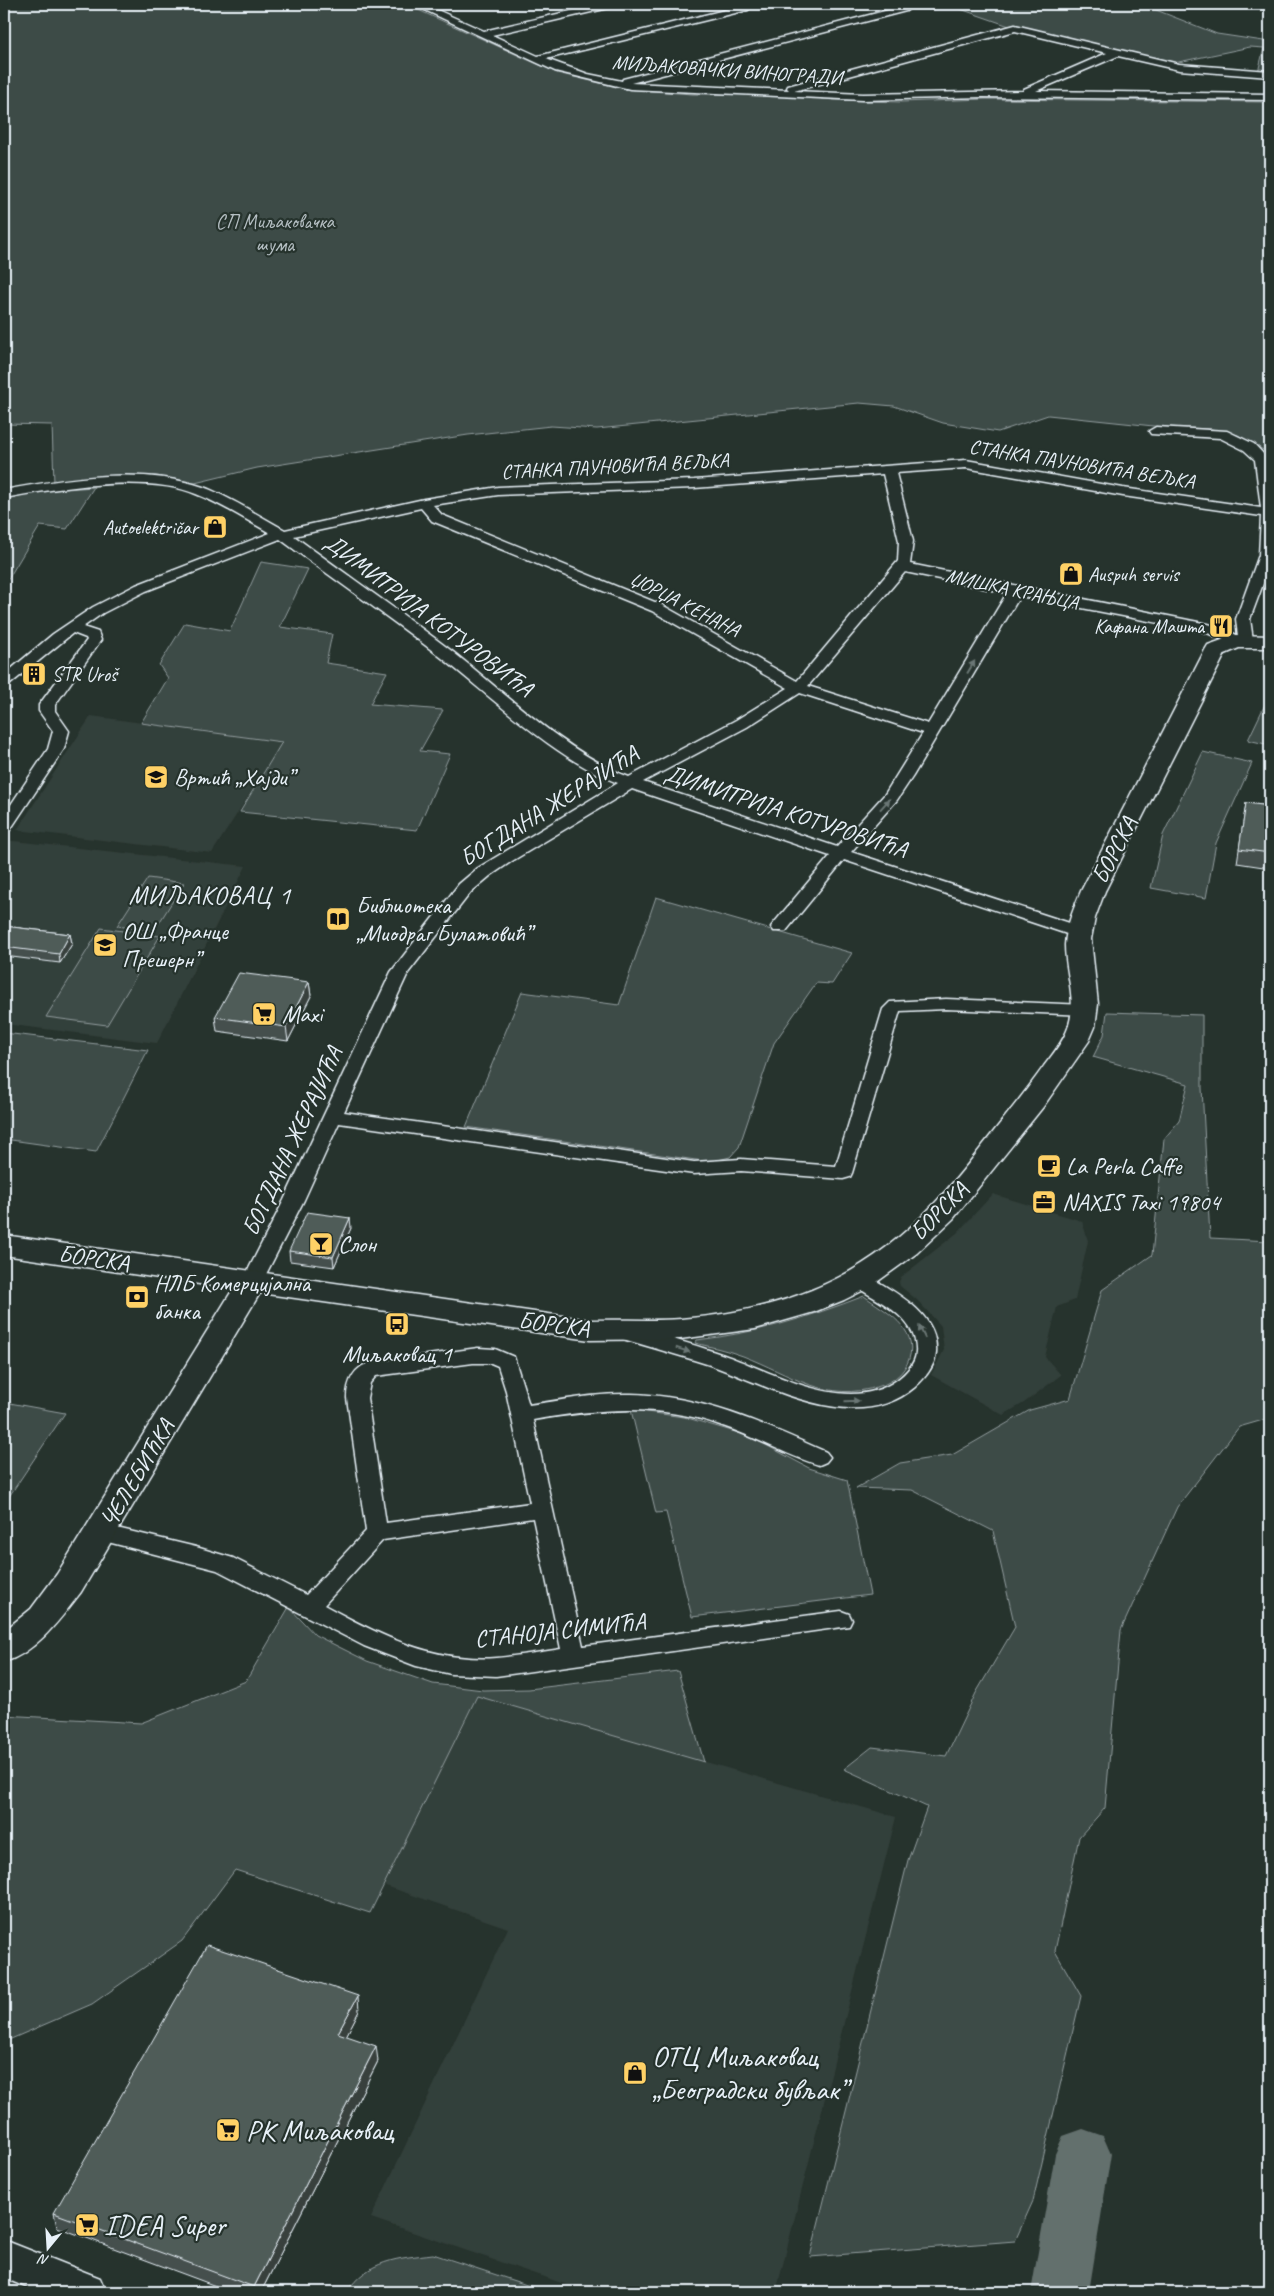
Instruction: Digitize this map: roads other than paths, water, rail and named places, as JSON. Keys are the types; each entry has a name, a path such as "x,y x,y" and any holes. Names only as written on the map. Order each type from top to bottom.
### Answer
{"main road":[{"name":"МИШКА КРАЊЦА","path":"1241,640 1270,642"},
{"name":"БОРСКА","path":"4,1245 553,1325 619,1331 680,1329 755,1319 804,1305 860,1280 907,1246 943,1212 1012,1128 1076,1041 1083,1027 1086,1010 1080,969 1079,932 1093,891 1212,656 1221,646 1241,640"},
{"name":"ЧЕЛЕБИЋКА","path":"4,1649 32,1628 51,1608 100,1532 252,1282"},
{"path":"4,2260 86,2292"}],"street":[{"path":"420,5 435,4"},
{"path":"483,34 613,4"},
{"path":"616,84 903,9 910,4"},
{"name":"МИЉАКОВАЧКИ ВИНОГРАДИ","path":"420,5 558,69 616,84 712,91 784,92 864,97 1020,94 1270,97"},
{"path":"536,59 745,8"},
{"path":"784,92 787,89 1015,28 1179,67 1270,74"},
{"name":"МИЉАКОВАЧКИ ВИНОГРАДИ","path":"1020,94 1116,53"},
{"path":"1156,431 1222,434 1249,447 1261,459 1268,500 1264,566 1243,619 1241,640"},
{"name":"СТАНКА ПАУНОВИЋА ВЕЉКА","path":"4,682 48,644 111,602 141,588 282,534 424,503 498,492 694,484 950,465 986,466 1123,492 1268,514"},
{"path":"888,470 906,541 903,566"},
{"name":"ДИМИТРИЈА КОТУРОВИЋА","path":"4,494 35,487 96,481 136,480 174,484 201,491 282,534 446,654 563,746 600,770 629,783 1079,932"},
{"name":"ЏОРЏА КЕНАНА","path":"424,503 437,518 657,608 799,688 934,731"},
{"name":"МИШКА КРАЊЦА","path":"903,566 1016,591 1208,628 1241,640"},
{"name":"БОГДАНА ЖЕРАЈИЋА","path":"252,1282 333,1116 400,972 465,888 503,859 629,783 755,715 799,688 903,566"},
{"path":"780,927 841,853 891,797 934,731 1016,591"},
{"path":"4,827 56,749 61,731 48,711 47,705 94,640 93,634 72,628"},
{"path":"333,1116 694,1168 741,1165 843,1173 892,1009 896,1006 946,1004 1086,1010"},
{"path":"619,1331 729,1364 825,1399 851,1402 862,1401 879,1397 903,1386 921,1367 927,1348 924,1334 911,1315 860,1280"},
{"name":"БОРСКА","path":"377,1532 357,1398 358,1383 363,1376 370,1370 487,1354 497,1356 508,1362 522,1414 574,1657"},
{"path":"522,1414 604,1402 632,1401 659,1403 728,1418 819,1457"},
{"path":"308,1606 377,1532 543,1509"},
{"name":"СТАНОЈА СИМИЋА","path":"100,1532 196,1555 225,1564 394,1649 424,1660 454,1666 496,1667 841,1620"}],"waterway":[{"path":"1060,2292 1083,2154"}],"place":[{"name":"Autoelektričar","path":"215,527"},
{"name":"Auspuh servis","path":"1071,574"},
{"name":"Кафана Машта","path":"1221,626"},
{"name":"STR Uroš","path":"34,674"},
{"name":"Вртић „Хајди”","path":"156,777"},
{"name":"Библиотека „Миодраг Булатовић”","path":"338,919"},
{"name":"ОШ „Франце Прешерн”","path":"105,945"},
{"name":"Maxi","path":"264,1014"},
{"name":"La Perla Caffe","path":"1049,1166"},
{"name":"NAXIS Taxi 19804","path":"1044,1202"},
{"name":"Слон","path":"321,1244"},
{"name":"НЛБ Комерцијална банка","path":"137,1297"},
{"name":"Миљаковац 1","path":"397,1324"},
{"name":"ОТЦ Миљаковац „Београдски бувљак”","path":"635,2073"},
{"name":"РК Миљаковац","path":"228,2130"},
{"name":"IDEA Super","path":"87,2225"}],"district":[{"name":"МИЉАКОВАЦ 1","path":"210,896"}],"park label":[{"name":"СП Миљаковачка шума","path":"275,232"}]}
